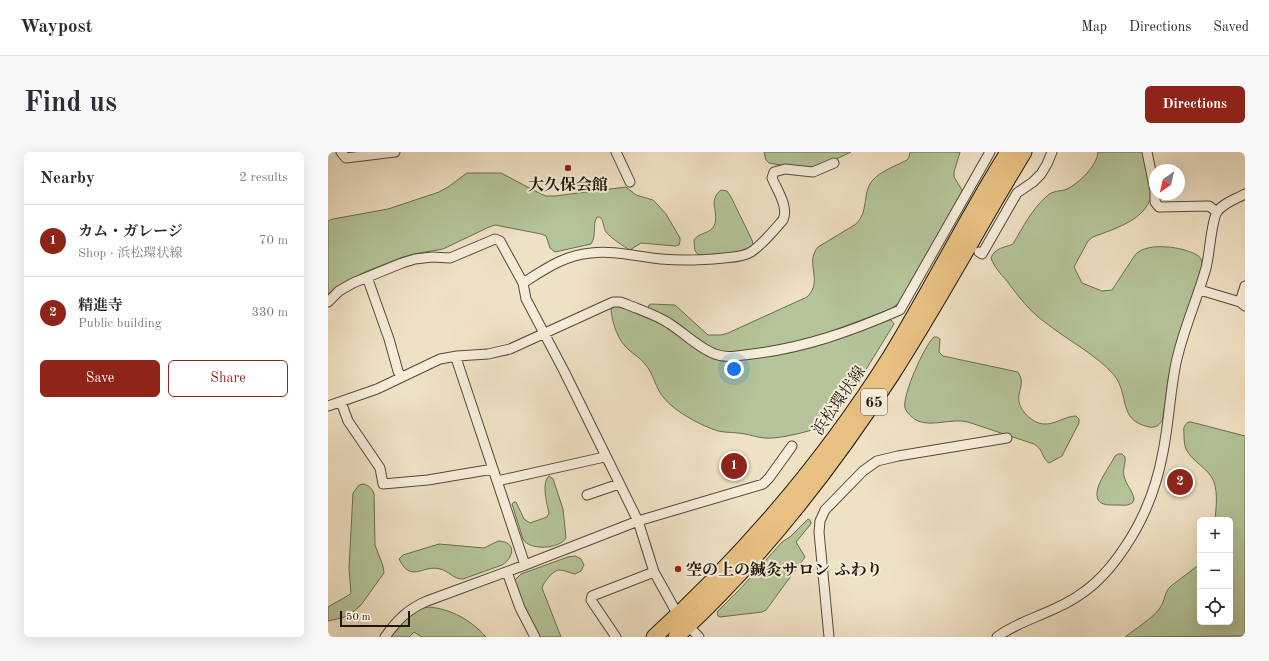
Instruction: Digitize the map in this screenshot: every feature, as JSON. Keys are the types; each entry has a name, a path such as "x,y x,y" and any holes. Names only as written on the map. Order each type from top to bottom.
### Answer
{"main road":[{"name":"浜松環状線","path":"654,637 683,620 734,579 777,530 856,428 915,338 998,182 1008,152"},
{"name":"浜松環状線","path":"998,182 1024,152"},
{"name":"浜松環状線","path":"676,637 683,620"}],"street":[{"path":"341,152 346,158 395,152"},
{"path":"616,152 630,182"},
{"path":"328,406 377,389 440,359 457,356 488,354 510,349 613,302 620,302 668,323 708,351 730,357 792,348 836,335 900,310 946,233 990,152"},
{"path":"979,252 982,254 1017,193 1041,174 1052,152"},
{"path":"1146,152 1155,191 1155,202 1159,207 1209,206 1217,212"},
{"path":"523,283 562,260 592,252 618,253 678,260 745,255 757,247 785,216 784,205 772,178 774,172 785,169 813,172 834,163"},
{"path":"979,170 1017,193"},
{"path":"997,637 1016,625 1055,609 1091,588 1103,576 1126,547 1144,511 1159,472 1176,362 1185,330 1200,290 1209,257 1214,221 1217,212 1224,205 1245,194"},
{"path":"328,302 340,291 354,283 402,263 415,259 432,257 450,258 495,240 500,241 523,283 526,299 564,371 638,521 654,572 683,620 699,637"},
{"path":"367,277 401,377"},
{"path":"1200,290 1242,304 1245,286"},
{"path":"457,356 457,360 525,565"},
{"path":"341,402 348,421 380,468 383,484 428,480 493,469"},
{"path":"829,637 819,532 820,521 825,510 832,501 863,471 877,461 898,456 1007,438"},
{"path":"385,637 406,612 416,606 638,521 763,484 792,446"},
{"path":"497,481 605,456"},
{"path":"587,495 619,484"},
{"path":"507,572 520,608 535,637"},
{"path":"616,637 591,600 592,596 654,572"}],"green space":[{"path":"764,152 851,152 817,168 809,170 769,163 766,160"},
{"path":"910,152 960,152 954,177 962,190 900,302 891,309 813,338 768,348 723,352 711,348 670,319 648,308 651,304 675,305 708,335 721,335 807,297 812,291 814,285 813,259 814,253 818,247 856,224 863,214 867,191 875,177 907,160"},
{"path":"1098,152 1144,152 1149,171 1150,200 1146,208 1131,221 1093,237 1088,241 1074,267 1082,283 1102,291 1112,290 1135,255 1141,250 1154,247 1171,247 1181,249 1197,255 1202,261 1200,278 1174,352 1163,418 1159,424 1154,427 1139,424 1132,419 1128,413 1119,383 1114,375 1082,348 1040,319 1020,298 998,270 991,258 1000,248 1013,244 1032,212 1049,194 1062,191 1077,183 1087,174 1097,157"},
{"path":"467,173 501,173 546,196 626,187 636,195 653,200 657,204 666,214 680,238 679,245 675,246 641,243 630,250 617,242 606,232 600,217 597,217 594,237 591,244 555,252 550,248 546,236 495,225 443,249 400,258 365,272 337,287 328,294 328,221 388,209 439,192"},
{"path":"721,190 727,191 731,197 753,244 748,250 738,253 699,255 695,251 694,240 696,237 712,229 714,226 716,216 714,203 717,194"},
{"path":"615,306 624,308 666,326 706,355 714,359 731,361 793,352 815,346 887,320 891,320 894,324 857,384 826,425 820,428 790,435 765,438 742,433 721,432 712,429 689,418 669,403 661,394 648,368 642,360 625,346 619,337 614,326 611,309"},
{"path":"934,337 940,339 939,352 943,356 1018,372 1021,380 1019,398 1020,406 1022,410 1035,422 1047,424 1076,416 1079,419 1079,423 1062,456 1049,463 1045,459 1040,449 1034,444 968,422 955,421 924,423 910,416 905,408 905,402 910,383 925,350"},
{"path":"1188,422 1191,422 1245,436 1245,636 1125,637 1157,612 1171,586 1197,566 1197,625 1233,625 1233,517 1215,517 1216,496 1214,482 1212,477 1192,458 1186,449 1184,441 1185,426"},
{"path":"1122,454 1125,457 1125,479 1134,499 1132,503 1127,505 1103,504 1097,497 1099,484 1115,456"},
{"path":"549,476 553,479 563,509 566,538 563,542 558,544 538,547 526,543 523,539 512,504 516,502 524,519 530,523 547,517 549,513 545,483"},
{"path":"364,484 372,490 374,494 375,545 384,573 361,605 352,613 342,618 328,621 328,607 351,593 349,568 353,493 359,485"},
{"path":"808,519 811,523 810,525 796,542 805,557 766,610 762,612 718,616 717,612 742,587 782,542 790,537"},
{"path":"498,541 504,542 511,546 511,554 506,562 502,565 463,579 456,578 446,571 434,568 413,572 408,570 399,559 403,555 439,544 484,548"},
{"path":"575,556 581,559 584,565 581,571 575,574 563,570 554,572 544,583 542,588 561,637 539,637 520,601 515,580 521,574 568,557"},
{"path":"429,607 445,610 460,616 474,625 486,637 422,637 414,632 409,637 390,637 402,622 411,614 423,608"}],"place":[{"name":"大久保会館","path":"568,168"},
{"name":"カム・ガレージ","path":"734,466"},
{"name":"精進寺","path":"1180,482"},
{"name":"空の上の鍼灸サロン ふわり","path":"678,569"}]}
